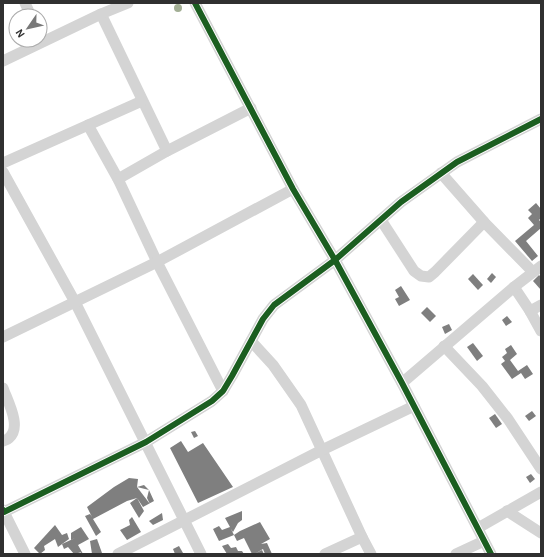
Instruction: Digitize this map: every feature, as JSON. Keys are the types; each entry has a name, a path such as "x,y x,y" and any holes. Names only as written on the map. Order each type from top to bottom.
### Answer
{"street":[{"path":"48,36 128,3"},
{"path":"195,3 293,188 335,260 402,383 491,554"},
{"path":"100,14 167,151"},
{"path":"3,61 25,48"},
{"path":"3,163 142,101"},
{"path":"118,179 167,151 251,108"},
{"path":"25,554 4,511 146,442 212,401 223,391 263,319 274,305 335,260 401,202 457,162 541,119"},
{"path":"88,125 118,179 157,262 223,391"},
{"path":"3,172 75,302 201,554"},
{"path":"402,383 537,269 484,222 442,173"},
{"path":"3,337 157,262 293,188"},
{"path":"381,220 414,271 422,276 429,277 484,222"},
{"path":"514,287 541,331"},
{"path":"530,311 541,305"},
{"path":"251,340 273,365 300,404 371,554"},
{"path":"444,346 482,386 508,419 541,469"},
{"path":"3,388 14,420 14,430 9,438 3,441"},
{"path":"118,554 322,450 414,406"},
{"path":"478,528 541,492"},
{"path":"507,511 541,533"},
{"path":"325,554 362,537"},
{"path":"456,554 484,541"}],"building":[{"path":"536,203 541,209 541,218 539,220 541,222 541,228 526,241 538,256 532,261 515,241 534,225 528,218 532,214 528,210"},
{"path":"492,273 496,277 491,283 487,279"},
{"path":"473,274 483,285 478,290 468,279"},
{"path":"539,275 541,277 541,290 533,281"},
{"path":"401,286 410,300 399,306 395,299 399,297 395,290"},
{"path":"427,307 436,316 430,322 421,313"},
{"path":"507,316 512,322 506,326 502,320"},
{"path":"449,324 452,330 445,334 442,327"},
{"path":"473,343 483,356 477,361 467,347"},
{"path":"511,345 517,354 510,360 518,371 527,365 533,374 525,379 521,373 512,379 501,364 505,361 502,357 507,353 505,349"},
{"path":"532,411 536,416 529,421 525,416"},
{"path":"495,414 502,424 496,428 489,418"},
{"path":"195,431 198,436 194,438 191,432"},
{"path":"181,441 188,452 203,443 233,487 198,503 170,448"},
{"path":"531,474 535,479 530,483 526,477"},
{"path":"129,478 138,479 137,487 150,503 143,507 137,498 127,501 93,519 101,532 96,536 85,516 90,514 92,517 87,507"},
{"path":"144,485 149,490 137,487"},
{"path":"149,490 154,501 150,503 147,498"},
{"path":"137,498 144,511 139,518 130,503"},
{"path":"242,511 242,520 238,523 233,532 231,529 234,535 219,541 213,529 219,526 222,530 230,527 225,518"},
{"path":"162,513 163,520 153,525 149,521"},
{"path":"132,517 141,532 127,540 120,530 130,525 129,520"},
{"path":"260,522 270,539 261,544 267,543 272,554 265,554 263,549 256,553 262,550 264,554 252,554 244,538 237,541 234,535"},
{"path":"55,525 62,535 67,533 69,539 58,547 55,539 44,546 45,550 40,554 34,548"},
{"path":"81,527 89,539 78,545 82,552 74,554 68,547 64,549 62,544 71,540 71,533"},
{"path":"97,539 102,553 92,554 90,541"},
{"path":"228,544 231,548 236,547 238,551 242,551 244,554 227,554 222,546"},
{"path":"179,546 183,553 175,554 173,549"}],"cycle path":[{"path":"195,3 293,189 335,260 402,383 491,554"},
{"path":"3,510 4,512 146,442 212,401 223,391 263,319 274,305 335,260 401,202 457,162 541,119"}]}
